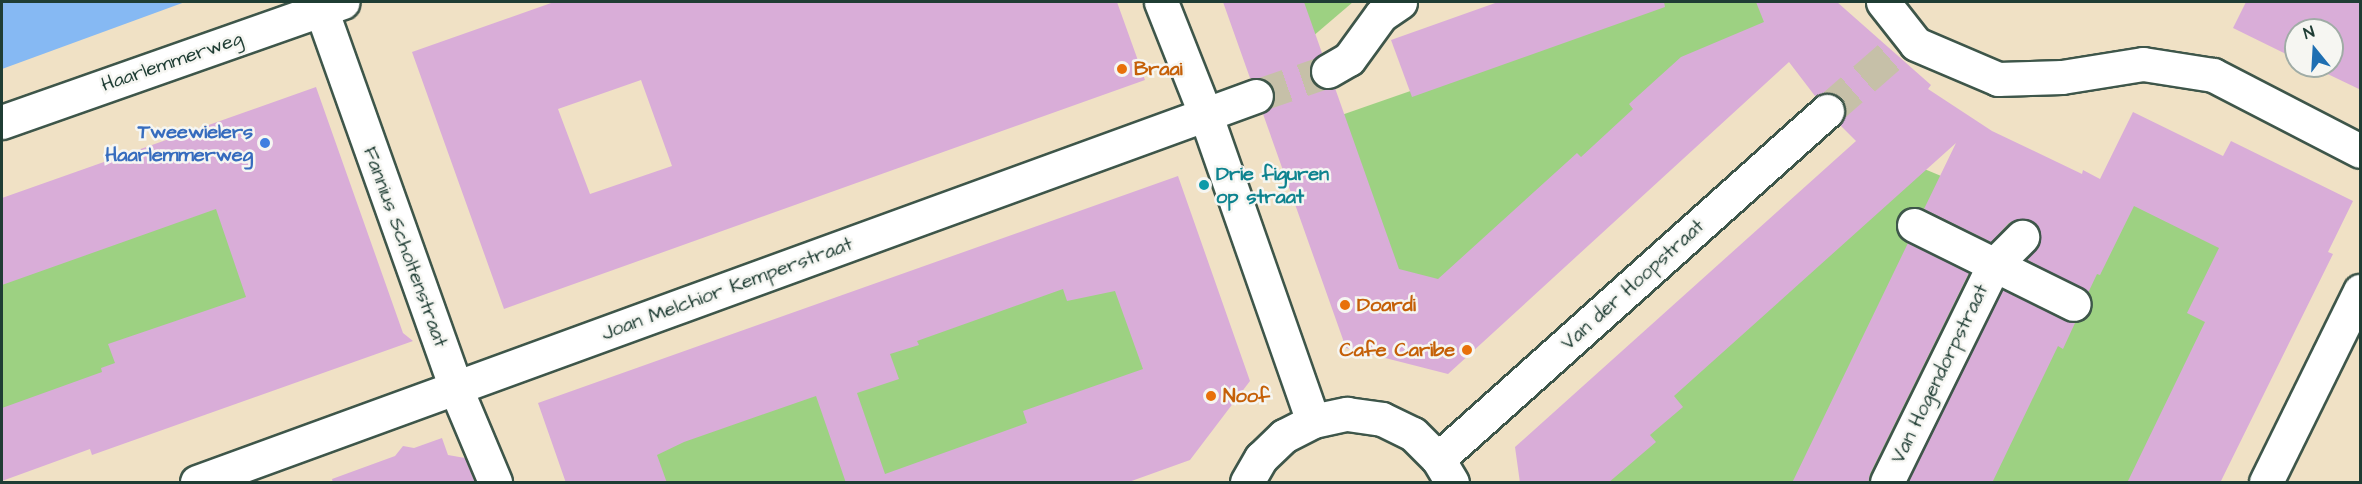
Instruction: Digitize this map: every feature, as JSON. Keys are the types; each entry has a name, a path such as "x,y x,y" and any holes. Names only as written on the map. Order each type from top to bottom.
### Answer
{"street":[{"path":"1161,2 1205,113 1313,421"},
{"path":"1328,71 1349,59 1381,15 1401,2"},
{"path":"1883,2 1904,49 1998,79 2062,77 2143,64 2213,75 2361,151"},
{"name":"Haarlemmerweg","path":"2,122 332,5"},
{"name":"Fannius Scholtenstraat","path":"332,5 456,389 495,483"},
{"name":"Joan Melchior Kemperstraat","path":"197,483 1256,96"},
{"name":"Van der Hoopstraat","path":"1445,471 1827,111"},
{"name":"Van Hogendorpstraat","path":"1914,225 2074,304"},
{"name":"Van Hogendorpstraat","path":"1887,483 1994,265 2022,237"},
{"path":"2266,483 2361,291"},
{"path":"1247,483 1261,458 1284,436 1313,421 1347,414 1382,419 1413,434 1445,471"}],"green space":[{"path":"1292,2 1353,2 1305,43"},
{"path":"1666,2 1794,2 1800,22 1440,332 1381,317 1330,119"},
{"path":"295,147 356,318 2,446 2,253"},
{"path":"2164,162 2303,215 2164,482 1585,482 1910,163 2099,242"},
{"path":"1166,249 1211,389 1043,482 624,482 608,439"}],"water":[{"path":"2,2 185,2 2,69"}],"building":[{"path":"554,2 1117,2 1145,80 504,309 412,52","holes":["641,80 672,166 590,194 558,109"]},
{"path":"1223,2 1304,2 1322,53 1312,62 1309,72 1311,80 1319,87 1335,88 1399,269 1438,279 1577,153 1581,157 1633,109 1629,104 1681,57 1764,22 1756,2 1837,2 1931,85 1928,89 1992,131 2082,174 2083,170 2100,179 2133,112 2223,156 2231,141 2353,201 2328,252 2333,254 2220,483 2127,483 2205,322 2187,313 2219,248 2134,206 2100,275 2097,274 2088,293 2026,259 2040,241 2040,233 2036,224 2027,219 2018,219 2009,223 1991,242 1924,209 1956,143 1674,396 1683,407 1650,435 1656,442 1608,483 1520,483 1515,447 1856,141 1840,125 1845,116 1845,107 1841,99 1832,93 1815,96 1789,62 1448,374 1346,348 1263,114 1274,100 1273,89 1268,82 1260,78 1250,78"},
{"path":"1498,2 1664,2 1665,7 1412,97 1391,40"},
{"path":"2246,2 2361,2 2361,90 2336,78 2344,78 2344,18 2284,18 2284,53 2233,28"},
{"path":"316,87 403,333 413,341 92,455 90,449 2,481 2,408 102,372 101,368 115,363 108,344 246,297 216,209 2,285 2,198"},
{"path":"1178,176 1250,381 1190,460 1126,483 846,483 816,396 684,442 657,455 667,483 566,483 538,403","holes":["1063,289 1067,301 1115,291 1143,369 1023,411 1027,423 885,474 857,393 899,379 890,354 919,345 917,341"]},
{"path":"1908,243 1969,273 1870,474 1868,483 1792,483"},
{"path":"2003,290 2075,323 2063,349 2058,346 1992,483 1908,483"},
{"path":"442,438 448,455 465,458 475,483 333,483 332,479 395,456 403,446 414,448"}],"tunnel":[{"path":"1827,111 1892,54"},
{"path":"1256,96 1328,71"}],"place":[{"name":"Braai","path":"1122,69"},
{"name":"Tweewielers Haarlemmerweg","path":"265,143"},
{"name":"Drie figuren op straat","path":"1204,185"},
{"name":"Doardi","path":"1345,305"},
{"name":"Cafe Caribe","path":"1467,350"},
{"name":"Noof","path":"1211,396"}]}
